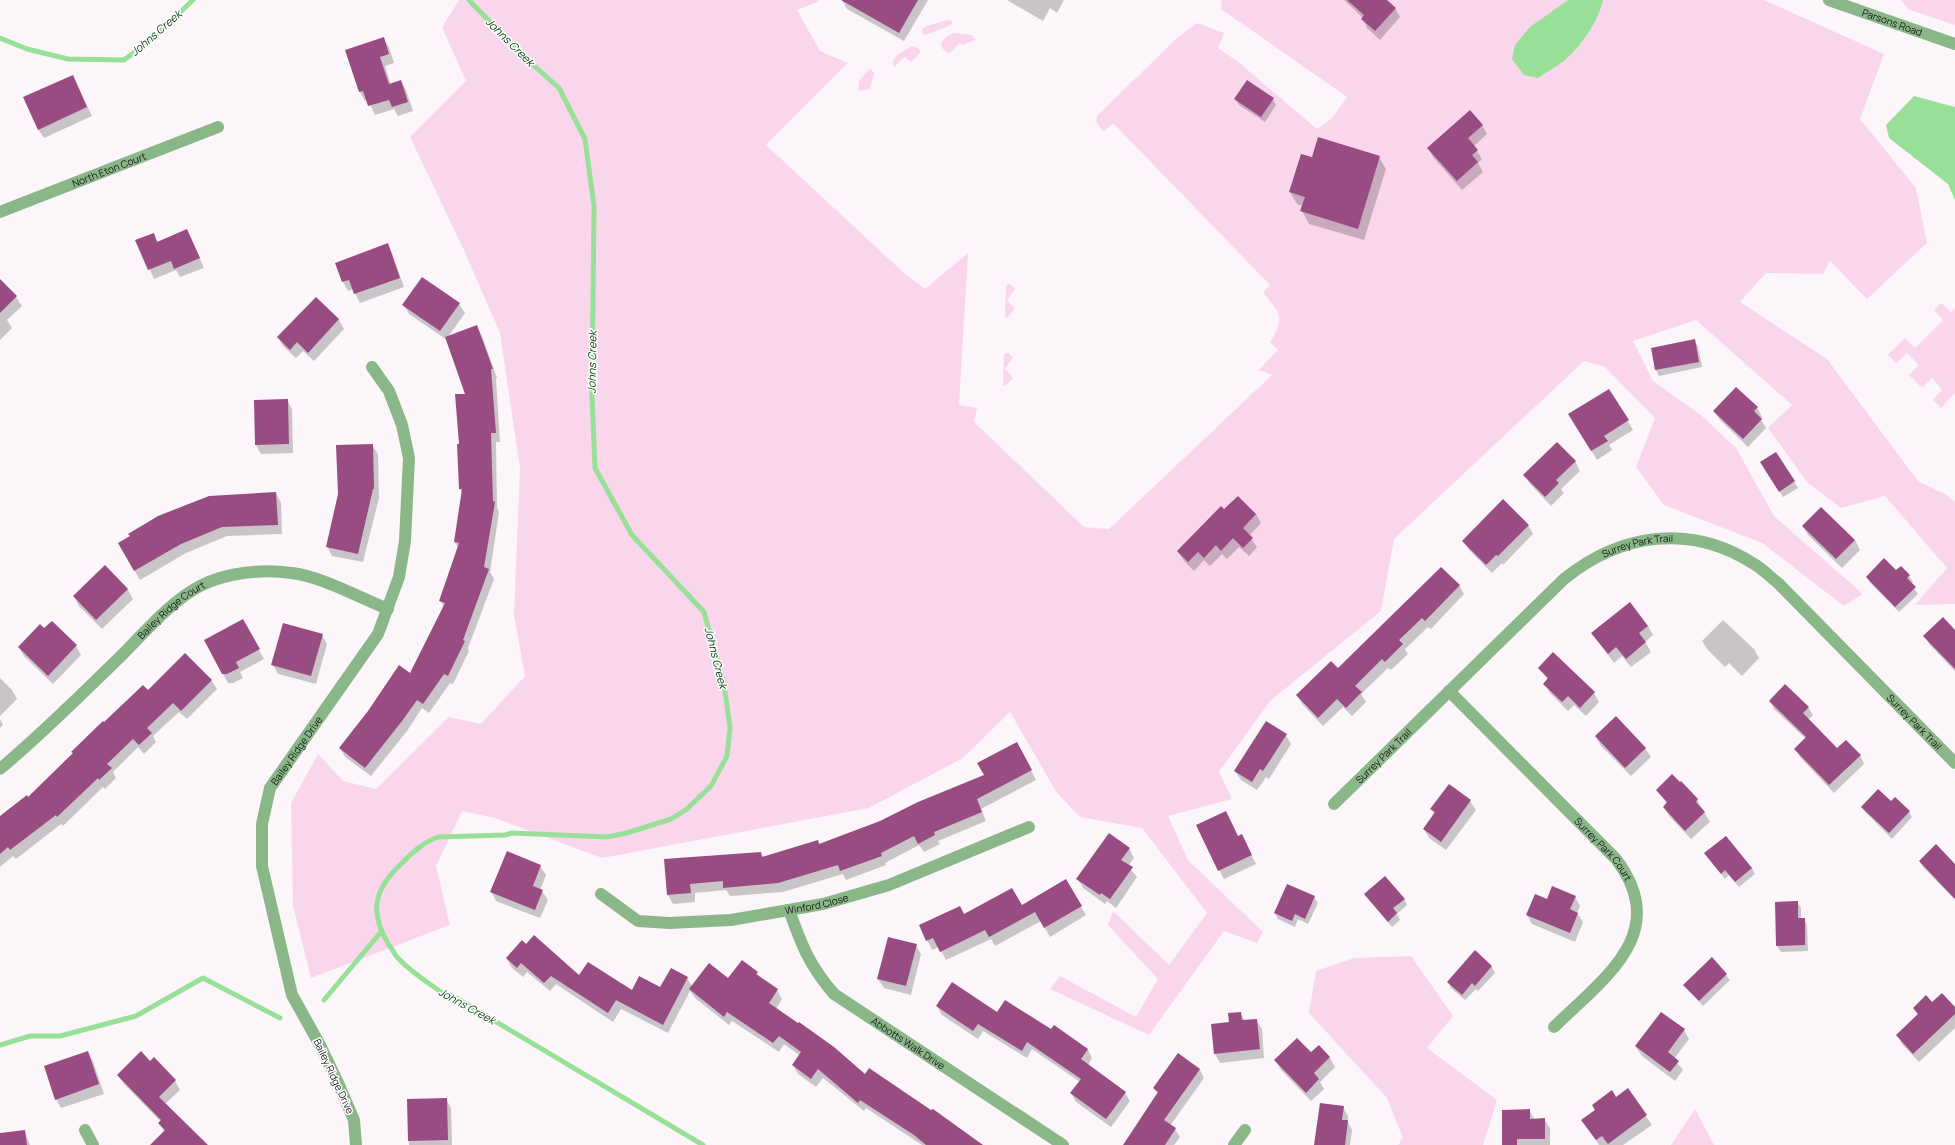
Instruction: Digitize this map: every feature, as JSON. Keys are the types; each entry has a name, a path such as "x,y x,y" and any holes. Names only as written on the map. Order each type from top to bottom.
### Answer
{"street":[{"name":"Parsons Road","path":"1829,0 1955,44"},
{"name":"North Eton Court","path":"0,212 218,127"},
{"name":"Bailey Ridge Drive","path":"356,1145 354,1120 320,1045 292,995 262,866 262,824 270,788 378,634 398,577 405,541 409,458 402,425 389,391 372,367"},
{"name":"Surrey Park Trail","path":"1334,804 1564,579 1581,565 1600,554 1630,543 1665,538 1697,541 1731,551 1755,564 1778,583 1955,763"},
{"name":"Bailey Ridge Court","path":"0,769 37,738 172,605 200,586 218,579 254,572 292,573 318,580 388,609"},
{"name":"Surrey Park Court","path":"1449,691 1616,859 1626,872 1634,889 1637,906 1637,922 1633,938 1626,952 1615,967 1554,1027"},
{"name":"Winford Close","path":"601,894 638,921 669,923 731,920 823,904 889,885 1029,827"},
{"name":"Abbotts Walk Drive","path":"789,910 804,952 817,975 834,994 1063,1145"},
{"path":"85,1130 93,1145"},
{"path":"1234,1145 1246,1130"}],"shaded area":[{"path":"459,0 818,0 818,2 797,10 820,51 848,63 766,145 904,273 925,289 968,253 959,405 977,408 974,422 1084,527 1109,529 1272,375 1259,370 1278,350 1270,342 1278,327 1279,316 1274,306 1263,293 1270,285 1113,123 1103,132 1096,121 1098,115 1177,38 1197,23 1224,33 1218,48 1237,61 1317,129 1332,118 1347,97 1221,9 1222,0 1764,0 1884,54 1860,119 1916,188 1927,243 1867,299 1830,261 1823,274 1766,273 1740,302 1827,359 1918,481 1947,495 1955,502 1955,604 1915,605 1947,568 1885,496 1841,508 1807,482 1768,428 1792,405 1696,320 1633,341 1653,381 1702,416 1736,448 1774,516 1863,594 1844,606 1762,543 1664,505 1636,467 1655,418 1605,367 1584,361 1394,539 1381,611 1270,701 1219,772 1232,799 1168,816 1188,860 1263,932 1257,943 1224,931 1149,1035 1050,989 1060,976 1136,1017 1158,979 1108,925 1113,911 1169,965 1207,913 1142,828 1080,817 1057,793 1010,712 963,758 869,808 602,858 495,818 462,811 436,866 450,925 311,978 293,906 291,803 318,754 343,781 376,789 449,717 481,724 525,676 514,615 520,468 500,333 463,248 410,137 466,81 442,27"},
{"path":"1568,0 1603,0 1597,17 1588,33 1564,61 1538,78 1524,75 1512,59 1515,45 1530,27"},
{"path":"1901,0 1955,0 1955,25 1908,9"},
{"path":"951,20 952,24 925,35 922,34 922,29 927,26"},
{"path":"954,33 972,35 976,40 962,45 960,43 949,54 942,48 941,43 947,36"},
{"path":"912,46 918,48 921,52 911,62 905,57 894,67 893,61 897,55"},
{"path":"869,69 871,69 874,73 870,89 858,91 859,81"},
{"path":"1914,96 1955,107 1955,200 1948,184 1889,138 1886,125"},
{"path":"1008,284 1015,289 1007,300 1015,309 1007,318 1005,316 1006,287"},
{"path":"1941,303 1951,312 1955,308 1955,393 1941,408 1933,400 1942,390 1932,378 1922,388 1909,375 1919,365 1907,353 1896,363 1888,355 1905,338 1915,348 1943,320 1934,310"},
{"path":"1009,353 1013,358 1005,369 1013,378 1005,386 1003,385 1004,355"},
{"path":"1411,956 1453,1016 1427,1048 1497,1100 1483,1145 1398,1145 1403,1138 1387,1098 1309,1013 1316,971 1354,958"},
{"path":"1695,1109 1714,1145 1671,1145"}],"building":[{"path":"841,0 918,0 899,33"},
{"path":"1347,0 1387,0 1396,8 1375,31 1361,19 1364,15"},
{"path":"384,37 389,54 380,57 389,84 401,80 408,102 392,107 389,100 368,106 363,91 359,92 345,50"},
{"path":"73,75 87,107 38,130 23,97"},
{"path":"1247,80 1274,98 1261,117 1234,99"},
{"path":"1470,110 1483,125 1468,138 1478,150 1472,155 1478,162 1457,181 1427,148"},
{"path":"1318,137 1380,156 1358,229 1300,211 1305,197 1289,192 1301,154 1312,157"},
{"path":"187,229 200,258 174,269 171,261 148,270 135,240 154,233 157,242"},
{"path":"388,243 400,278 354,294 349,280 342,282 335,263"},
{"path":"422,277 460,303 440,331 402,305"},
{"path":"0,279 17,296 0,313"},
{"path":"316,297 339,319 308,353 297,342 290,350 277,337"},
{"path":"477,325 493,369 491,369 496,433 491,433 493,501 495,502 484,567 489,569 463,640 465,641 448,676 444,674 423,704 417,700 365,768 339,748 368,711 399,665 410,673 445,603 439,601 459,543 454,542 462,489 459,489 457,444 459,444 455,394 465,394 445,337"},
{"path":"1695,339 1699,362 1655,370 1651,348"},
{"path":"1736,387 1758,407 1754,411 1762,419 1743,439 1713,411"},
{"path":"1609,389 1629,420 1604,436 1608,441 1591,451 1568,414"},
{"path":"288,399 289,444 255,445 254,400"},
{"path":"1557,442 1576,461 1556,480 1559,483 1545,497 1523,475"},
{"path":"373,444 374,489 358,554 326,547 338,494 336,445"},
{"path":"1776,452 1795,481 1779,492 1760,462"},
{"path":"276,492 278,525 222,527 181,544 134,571 118,543 130,536 128,534 158,516 209,496"},
{"path":"1238,496 1256,514 1243,528 1253,538 1243,548 1233,538 1221,551 1216,545 1204,558 1198,552 1188,562 1177,551 1221,506 1224,509"},
{"path":"1503,499 1529,525 1498,556 1496,555 1486,565 1462,541"},
{"path":"1821,507 1855,540 1836,559 1802,526"},
{"path":"1884,558 1896,570 1901,566 1910,575 1907,578 1916,587 1895,607 1866,577"},
{"path":"105,565 128,589 96,620 73,596"},
{"path":"1441,567 1460,585 1425,621 1422,618 1399,640 1403,644 1385,662 1382,659 1355,686 1362,692 1346,708 1337,699 1318,718 1296,695 1331,661 1338,668"},
{"path":"1630,602 1648,626 1639,633 1646,642 1626,659 1616,647 1608,654 1591,633"},
{"path":"1943,617 1955,630 1955,669 1923,636"},
{"path":"243,619 260,649 236,662 239,668 227,674 222,674 204,640"},
{"path":"52,621 77,645 48,676 18,647 40,624 44,628"},
{"path":"283,623 323,634 311,676 271,665"},
{"path":"1553,652 1595,692 1580,708 1568,696 1562,702 1543,684 1548,678 1538,668"},
{"path":"185,653 212,680 181,711 173,703 147,728 152,733 139,745 133,739 107,764 112,768 99,780 98,778 57,817 56,815 10,850 8,847 0,854 0,816 27,795 28,797 103,721 104,722 143,685 148,690"},
{"path":"1785,684 1809,707 1803,713 1837,748 1846,740 1861,755 1829,785 1794,749 1806,737 1769,701"},
{"path":"1616,716 1646,748 1625,768 1595,736"},
{"path":"1266,721 1287,734 1263,771 1260,769 1252,782 1234,771"},
{"path":"1017,742 1032,770 977,799 982,812 934,832 935,835 918,844 914,836 881,853 882,856 840,871 838,865 778,883 723,888 723,881 690,884 691,893 667,895 664,859 761,852 762,857 818,840 819,844 880,821 918,802 984,775 977,763"},
{"path":"1672,774 1698,799 1696,802 1705,812 1685,831 1663,807 1667,802 1656,790"},
{"path":"1449,784 1471,800 1441,842 1423,829 1435,812 1430,809"},
{"path":"1878,789 1891,801 1895,797 1910,811 1889,833 1861,807"},
{"path":"1226,811 1238,836 1242,834 1252,855 1218,871 1196,825"},
{"path":"1109,833 1130,848 1121,860 1133,867 1110,899 1101,893 1100,895 1076,879"},
{"path":"1726,836 1752,868 1735,882 1725,870 1721,874 1704,853"},
{"path":"1936,844 1955,864 1955,899 1919,861"},
{"path":"507,851 541,865 533,886 543,890 535,910 490,892"},
{"path":"1385,876 1405,899 1393,908 1397,913 1388,922 1364,894"},
{"path":"1066,879 1082,906 1044,928 1035,912 989,937 985,930 940,952 933,938 926,941 919,925 960,906 964,914 1012,888 1022,905"},
{"path":"1287,884 1315,896 1305,919 1295,914 1292,921 1274,913"},
{"path":"1552,886 1576,896 1570,909 1578,913 1570,933 1526,915 1535,894 1547,899"},
{"path":"1798,901 1798,918 1805,918 1805,945 1776,946 1775,902"},
{"path":"534,935 579,975 588,962 632,990 639,976 660,987 671,968 688,977 663,1025 616,1000 608,1013 551,976 544,983 521,963 517,968 506,958 522,940 526,944"},
{"path":"888,937 917,944 906,986 877,979"},
{"path":"1475,950 1492,966 1475,986 1472,983 1462,995 1447,982"},
{"path":"1712,957 1727,974 1699,1001 1683,985"},
{"path":"742,960 758,972 756,974 778,989 769,1003 834,1047 865,1074 869,1068 931,1110 933,1109 983,1145 926,1145 914,1135 860,1100 858,1103 818,1069 811,1079 792,1065 801,1052 779,1036 773,1043 727,1012 724,1017 689,989 709,963 728,978"},
{"path":"952,982 997,1012 1005,1000 1051,1029 1054,1025 1088,1049 1081,1059 1126,1092 1106,1119 1070,1093 1081,1079 1027,1042 1022,1051 978,1024 973,1031 936,1006"},
{"path":"1942,993 1955,1007 1955,1014 1913,1054 1896,1035 1918,1014 1913,1008 1926,995 1932,1002"},
{"path":"1241,1012 1242,1020 1257,1019 1260,1049 1214,1054 1211,1024 1229,1022 1228,1013"},
{"path":"1661,1012 1685,1029 1668,1052 1679,1061 1670,1072 1635,1046"},
{"path":"1297,1038 1311,1052 1319,1045 1330,1057 1314,1073 1319,1079 1306,1093 1274,1060"},
{"path":"88,1051 99,1084 55,1100 44,1066"},
{"path":"141,1051 150,1061 154,1057 176,1080 159,1097 208,1145 150,1145 165,1130 158,1123 161,1120 117,1075"},
{"path":"1178,1053 1200,1069 1164,1120 1176,1128 1165,1145 1123,1145 1158,1092 1153,1088"},
{"path":"1628,1088 1647,1115 1608,1144 1602,1136 1596,1140 1581,1120 1595,1110 1592,1105 1612,1090 1616,1097"},
{"path":"447,1098 448,1140 408,1141 407,1099"},
{"path":"1320,1103 1344,1106 1342,1120 1348,1120 1345,1145 1314,1145"},
{"path":"1530,1109 1530,1119 1545,1118 1545,1139 1517,1139 1517,1145 1502,1145 1502,1110"},
{"path":"25,1130 27,1145 0,1145 0,1133"}],"waterway":[{"name":"Johns Creek","path":"0,38 27,49 68,59 124,60 152,39 193,0"},
{"name":"Johns Creek","path":"469,0 521,54 559,88 585,139 594,206 592,396 595,468 632,535 704,612 724,684 730,728 727,756 711,786 687,809 671,819 627,833 607,837 512,833 505,835 438,837 416,850 389,877 383,886 377,905 379,924 383,934 397,957 411,970 446,996 451,995 703,1145"},
{"path":"324,1000 381,932"},
{"path":"0,1045 30,1036 60,1036 136,1016 203,978 280,1018"}]}
